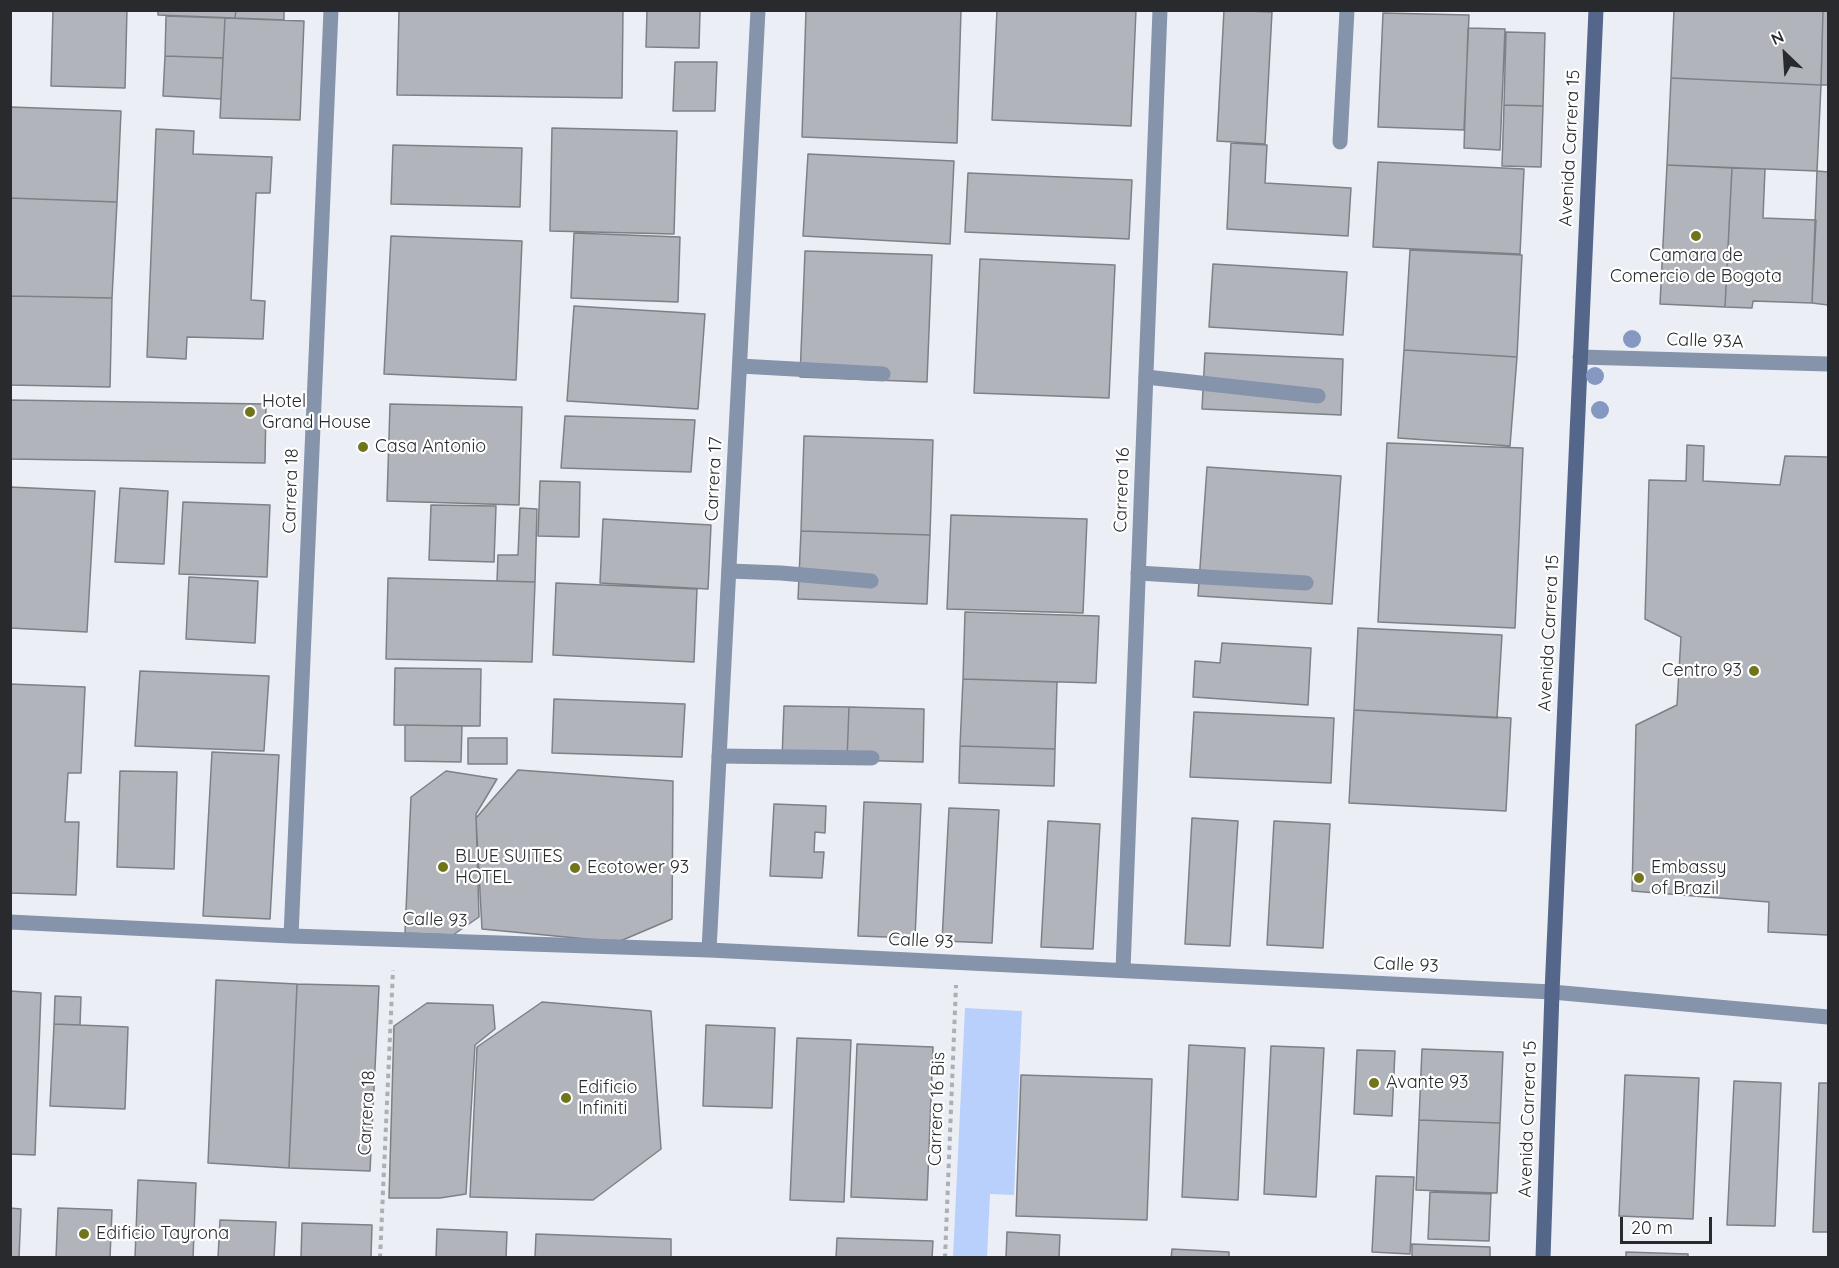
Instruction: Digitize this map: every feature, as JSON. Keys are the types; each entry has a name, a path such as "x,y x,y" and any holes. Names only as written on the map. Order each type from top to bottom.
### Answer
{"main road":[{"name":"Avenida Carrera 15","path":"1543,1257 1552,992 1596,10"}],"street":[{"name":"Carrera 18","path":"291,936 331,10"},
{"name":"Carrera 17","path":"709,950 758,10"},
{"name":"Carrera 16","path":"1123,970 1160,10"},
{"path":"1340,142 1347,10"},
{"name":"Calle 93A","path":"1580,357 1828,364"},
{"path":"740,366 884,374"},
{"path":"1146,377 1318,396"},
{"path":"729,571 871,581"},
{"path":"1138,573 1306,583"},
{"path":"719,756 872,758"},
{"name":"Calle 93","path":"10,922 291,936 709,950 1552,992 1828,1017"}],"path":[{"name":"Carrera 16 Bis","path":"945,1257 956,962"},
{"name":"Carrera 18","path":"380,1257 393,970"}],"shaded area":[{"path":"965,1008 1022,1011 1014,1195 990,1194 987,1257 953,1257"}],"building":[{"path":"53,10 127,10 125,88 51,86"},
{"path":"158,10 236,10 235,18 158,15"},
{"path":"236,10 284,10 284,20 235,18"},
{"path":"399,10 623,10 622,98 397,95"},
{"path":"647,10 700,10 699,48 646,47"},
{"path":"806,10 961,10 957,143 802,137"},
{"path":"997,10 1136,10 1131,126 992,120"},
{"path":"1224,10 1272,12 1265,144 1217,141"},
{"path":"1674,10 1823,10 1821,85 1671,78"},
{"path":"1823,10 1828,10 1828,85 1821,85"},
{"path":"1383,13 1469,15 1464,130 1378,127"},
{"path":"166,16 225,18 223,58 165,56"},
{"path":"225,18 304,21 300,120 220,118"},
{"path":"1468,28 1505,29 1500,150 1464,148"},
{"path":"1506,32 1545,33 1543,106 1504,105"},
{"path":"165,56 223,58 221,99 163,96"},
{"path":"675,62 717,62 715,111 673,111"},
{"path":"1671,78 1821,85 1817,171 1667,165"},
{"path":"1504,105 1543,106 1541,167 1502,166"},
{"path":"10,107 121,111 117,202 10,198"},
{"path":"552,128 677,131 674,234 550,231"},
{"path":"156,129 194,131 193,154 272,157 270,193 256,193 251,300 265,301 263,339 187,337 186,359 147,357"},
{"path":"1231,143 1267,145 1265,183 1351,188 1348,236 1227,229"},
{"path":"393,145 522,148 520,207 391,204"},
{"path":"808,154 954,161 950,244 803,236"},
{"path":"1378,162 1524,169 1520,254 1373,247"},
{"name":"Camara de Comercio de Bogota","path":"1667,165 1732,168 1725,307 1660,304"},
{"path":"1732,168 1765,169 1763,218 1816,220 1812,303 1753,301 1752,308 1725,307"},
{"path":"1817,171 1828,172 1828,305 1812,303"},
{"path":"968,173 1132,180 1129,239 965,232"},
{"path":"10,198 117,202 112,298 10,296"},
{"path":"574,233 680,237 678,302 571,298"},
{"path":"391,236 522,241 516,380 384,374"},
{"path":"1410,250 1522,255 1517,357 1404,350"},
{"path":"805,251 932,255 927,382 800,377"},
{"path":"980,259 1115,265 1109,398 974,393"},
{"path":"1213,264 1347,272 1343,335 1209,327"},
{"path":"10,296 112,298 110,387 10,385"},
{"path":"574,306 705,314 698,409 567,401"},
{"path":"1404,350 1517,357 1510,446 1398,438"},
{"path":"1205,353 1343,359 1341,415 1202,409"},
{"path":"10,400 266,404 265,463 10,459"},
{"path":"390,404 522,407 519,505 387,501"},
{"path":"565,416 695,420 691,472 561,468"},
{"path":"804,436 933,440 930,535 801,531"},
{"path":"1387,443 1523,448 1515,628 1378,622"},
{"name":"Centro 93","path":"1687,445 1704,446 1703,481 1780,485 1785,456 1828,457 1828,935 1768,932 1769,902 1632,891 1636,725 1677,705 1681,637 1645,619 1649,480 1686,481"},
{"path":"1207,467 1341,476 1332,604 1198,596"},
{"path":"540,481 580,482 579,537 538,536"},
{"path":"10,487 95,491 87,632 10,628"},
{"path":"120,488 168,491 164,564 115,562"},
{"path":"183,502 270,505 267,577 179,574"},
{"path":"431,505 496,506 494,562 429,560"},
{"path":"520,508 537,509 535,582 497,581 498,555 518,555"},
{"path":"951,515 1087,519 1083,613 947,609"},
{"path":"603,519 711,525 708,589 600,583"},
{"path":"801,531 930,535 927,604 798,599"},
{"path":"189,577 258,581 255,643 186,639"},
{"path":"388,578 535,582 532,662 386,659"},
{"path":"556,583 697,589 694,662 553,655"},
{"path":"965,612 1099,616 1096,683 963,679"},
{"path":"1358,628 1502,635 1497,718 1354,710"},
{"path":"1222,643 1311,648 1308,705 1193,697 1195,661 1220,663"},
{"path":"395,668 481,669 480,726 394,725"},
{"path":"140,671 269,676 264,751 135,746"},
{"path":"963,679 1057,682 1055,749 960,746"},
{"path":"10,684 85,687 81,773 68,773 65,822 79,822 76,895 10,893"},
{"path":"554,699 685,704 682,757 552,753"},
{"path":"784,706 849,707 847,760 782,759"},
{"path":"849,707 924,709 923,762 847,760"},
{"path":"1354,710 1511,718 1506,811 1349,803"},
{"path":"1194,712 1334,718 1331,783 1190,777"},
{"path":"405,725 462,726 461,762 405,761"},
{"path":"468,738 507,738 507,764 468,764"},
{"path":"960,746 1055,749 1054,786 959,783"},
{"path":"212,752 279,755 270,919 203,916"},
{"name":"Ecotower 93","path":"518,770 673,781 672,919 618,942 482,929 476,818"},
{"path":"120,771 177,772 174,869 117,867"},
{"name":"BLUE SUITES HOTEL","path":"446,771 497,779 476,814 479,917 453,935 405,933 411,797"},
{"path":"864,802 921,804 915,938 858,936"},
{"path":"774,804 826,806 825,833 815,832 814,852 824,852 822,878 770,876"},
{"path":"949,808 999,810 992,943 942,941"},
{"path":"1192,818 1238,821 1230,946 1185,944"},
{"path":"1048,821 1100,824 1093,949 1041,947"},
{"path":"1274,821 1330,824 1323,948 1267,945"},
{"path":"216,980 297,984 289,1168 208,1163"},
{"path":"297,984 379,986 370,1171 289,1168"},
{"path":"10,991 41,993 35,1155 10,1154"},
{"path":"55,996 81,997 80,1025 54,1024"},
{"name":"Edificio Infiniti","path":"542,1002 651,1011 661,1149 593,1200 470,1197 477,1047"},
{"path":"427,1003 493,1005 495,1029 475,1045 466,1194 440,1198 389,1198 394,1026"},
{"path":"54,1024 128,1027 125,1109 50,1106"},
{"path":"706,1025 775,1028 772,1108 703,1106"},
{"path":"797,1038 851,1040 844,1202 790,1200"},
{"path":"857,1044 933,1047 927,1200 851,1197"},
{"path":"1189,1045 1245,1048 1238,1200 1182,1197"},
{"path":"1271,1046 1324,1048 1316,1197 1264,1194"},
{"path":"1422,1049 1503,1052 1500,1123 1419,1120"},
{"name":"Avante 93","path":"1357,1050 1395,1051 1392,1116 1354,1114"},
{"path":"1021,1075 1152,1079 1147,1220 1016,1216"},
{"path":"1625,1075 1699,1078 1693,1219 1619,1216"},
{"path":"1734,1081 1781,1083 1775,1226 1727,1225"},
{"path":"1819,1083 1828,1083 1828,1232 1813,1232"},
{"path":"1419,1120 1500,1123 1497,1193 1416,1190"},
{"path":"1376,1176 1414,1177 1410,1254 1372,1252"},
{"path":"138,1180 196,1183 193,1258 135,1258"},
{"path":"1430,1192 1491,1194 1489,1241 1428,1239"},
{"path":"10,1208 21,1209 19,1258 10,1258"},
{"name":"Edificio Tayrona","path":"58,1208 112,1210 110,1258 56,1258"},
{"path":"220,1220 276,1222 274,1258 218,1258"},
{"path":"302,1223 372,1225 371,1258 301,1258"},
{"path":"437,1229 507,1232 506,1258 436,1258"},
{"path":"1007,1232 1060,1235 1059,1258 1006,1258"},
{"path":"536,1234 671,1239 671,1258 535,1258"},
{"path":"837,1238 933,1241 932,1258 836,1258"},
{"path":"1412,1244 1490,1247 1490,1258 1412,1258"},
{"path":"1172,1249 1229,1252 1229,1258 1171,1258"},
{"path":"1626,1252 1688,1254 1688,1258 1626,1258"}],"place":[{"name":"Camara de Comercio de Bogota","path":"1696,236"},
{"name":"Hotel Grand House","path":"250,412"},
{"name":"Casa Antonio","path":"363,447"},
{"name":"Centro 93","path":"1754,671"},
{"name":"BLUE SUITES HOTEL","path":"443,867"},
{"name":"Ecotower 93","path":"575,868"},
{"name":"Embassy of Brazil","path":"1639,878"},
{"name":"Avante 93","path":"1374,1083"},
{"name":"Edificio Infiniti","path":"566,1098"},
{"name":"Edificio Tayrona","path":"84,1234"}]}
